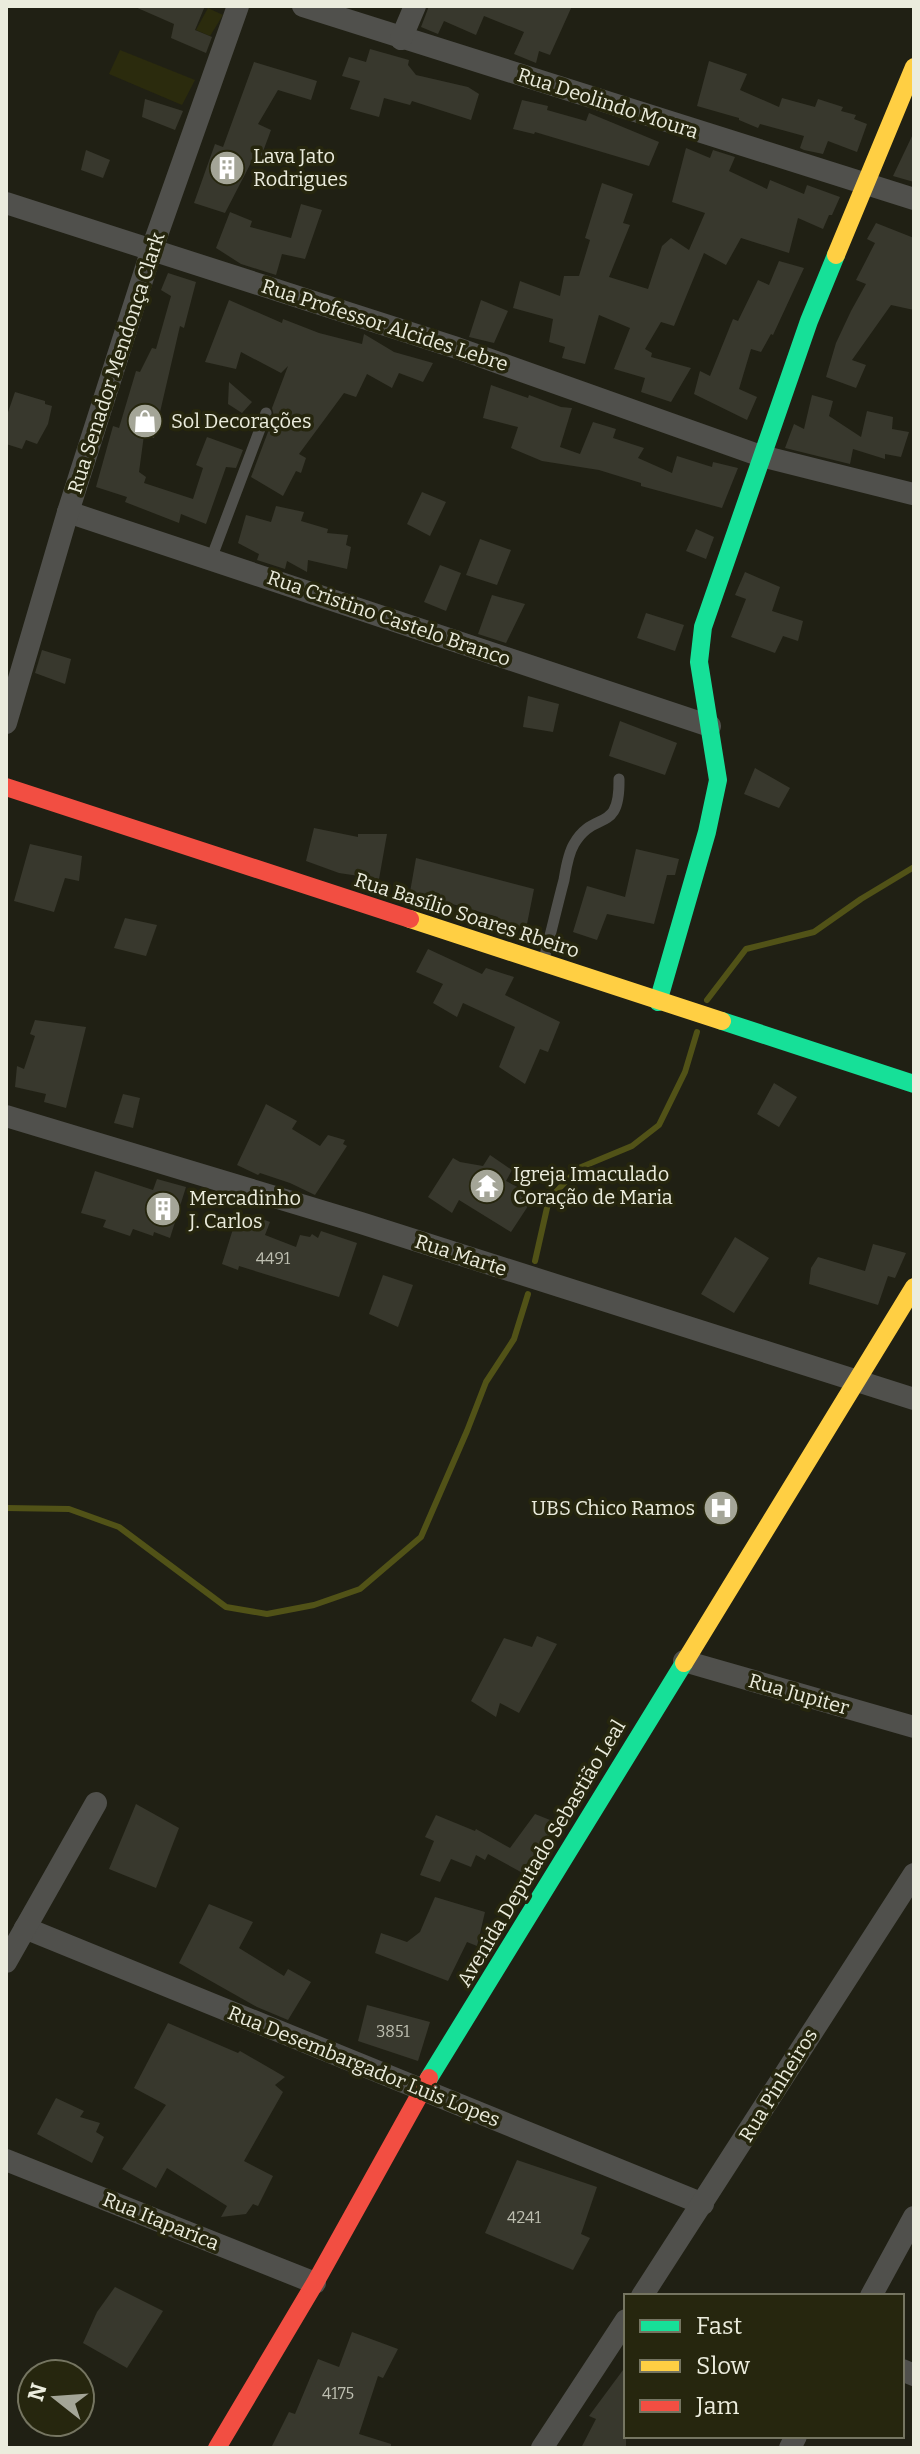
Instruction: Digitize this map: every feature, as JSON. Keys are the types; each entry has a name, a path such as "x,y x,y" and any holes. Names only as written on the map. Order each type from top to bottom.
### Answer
{"street":[{"name":"Rua Senador Mendonça Clark","path":"6,723 68,512 152,249 238,6"},
{"name":"Rua Deolindo Moura","path":"303,6 914,199"},
{"path":"401,39 415,6"},
{"path":"658,1002 707,832 718,780 699,662 703,627 809,321 914,67"},
{"name":"Rua Professor Alcides Lebre","path":"6,203 457,348 761,456 913,494"},
{"name":"Rua Cristino Castelo Branco","path":"68,512 710,726"},
{"name":"Rua Basílio Soares Rbeiro","path":"6,787 914,1084"},
{"name":"Rua Marte","path":"6,1116 361,1223 914,1399"},
{"name":"Avenida Deputado Sebastião Leal","path":"217,2448 315,2283 422,2090 914,1287"},
{"name":"Rua Jupiter","path":"684,1661 914,1727"},
{"path":"6,1962 96,1803"},
{"name":"Rua Pinheiros","path":"643,2294 914,1874"},
{"name":"Rua Desembargador Luis Lopes","path":"25,1928 703,2204"},
{"name":"Rua Itaparica","path":"6,2160 315,2283"},
{"path":"872,2294 914,2217"},
{"path":"542,2448 624,2323"}],"lane":[{"path":"211,559 266,413"},
{"path":"543,964 572,846 585,829 610,818 615,811 620,799 619,779"}],"shaded area":[{"path":"208,8 223,15 210,36 196,30"},
{"path":"120,50 195,80 182,105 109,74"}],"building":[{"path":"133,6 205,6 195,30 212,37 206,53 171,38 174,24"},
{"path":"429,6 572,6 550,55 539,51 536,63 514,54 524,32 484,16 476,35 444,21 438,34 421,27"},
{"path":"370,49 409,60 408,65 416,75 468,87 479,94 471,120 412,101 410,105 384,98 379,117 350,109 360,81 342,76 349,57 366,62"},
{"path":"709,61 747,74 740,90 779,107 782,98 815,107 818,99 843,107 841,111 856,115 854,119 867,124 857,152 828,141 823,154 804,150 800,148 804,136 760,124 758,128 739,118 697,106"},
{"path":"254,62 317,81 311,100 278,90 258,124 271,130 261,157 255,155 225,213 194,203 215,144 223,147"},
{"path":"145,99 183,111 175,130 142,117"},
{"path":"522,100 548,106 547,110 586,121 589,113 659,142 649,166 535,132 513,129"},
{"path":"914,132 914,182 893,176"},
{"path":"686,148 710,158 713,150 735,157 729,171 767,189 770,180 804,194 807,185 840,197 823,229 798,218 789,253 741,238 726,265 704,253 674,326 661,322 645,349 652,353 651,357 691,368 671,402 641,392 645,378 614,369 630,328 599,315 585,364 562,358 565,347 549,342 553,319 513,308 520,281 560,296 564,276 579,276 590,240 585,238 602,183 633,194 623,223 630,225 609,277 648,289 662,246 671,238 689,250 705,213 672,202"},
{"path":"86,150 110,160 103,178 81,170"},
{"path":"301,204 322,210 305,259 282,254 276,275 241,264 216,248 230,212 252,221 250,227 291,238"},
{"path":"876,223 914,238 914,310 891,305 852,360 866,365 856,388 826,377 836,343 866,284 856,280 875,243 867,239"},
{"path":"779,261 804,268 773,335 761,352 751,349 739,389 757,397 747,420 694,394 700,371 710,376 733,319 738,321 758,280 769,285"},
{"path":"168,273 196,282 184,328 180,326 154,438 144,435 139,472 146,477 144,483 193,499 203,468 196,465 207,437 243,450 236,468 226,467 206,524 181,514 179,523 125,502 127,497 96,487 113,426 119,428 136,371 140,372 152,348 156,349 171,296 161,290"},
{"path":"229,300 282,323 283,319 319,333 362,344 364,334 394,352 433,363 423,382 399,373 392,388 367,374 356,397 344,393 299,454 306,458 301,473 296,471 283,496 251,477 274,416 272,408 288,366 281,373 241,352 236,369 205,362"},
{"path":"481,300 508,311 494,343 469,337"},
{"path":"229,382 252,402 242,413 228,404"},
{"path":"491,385 572,408 560,447 580,454 593,422 616,429 613,438 644,448 638,458 672,473 677,456 712,467 713,462 738,468 722,508 641,486 641,483 599,470 542,461 511,448 518,427 483,418"},
{"path":"15,392 52,406 48,424 37,444 26,440 22,449 6,444 6,418"},
{"path":"812,395 833,401 829,416 861,437 867,411 893,417 892,429 909,432 901,457 885,454 885,459 853,449 850,464 785,448 794,424 804,429"},
{"path":"422,492 446,502 430,536 407,524"},
{"path":"276,506 304,512 301,521 328,529 327,533 348,535 346,545 351,547 347,569 308,560 307,572 287,561 285,569 257,560 259,554 238,543 246,515 271,522"},
{"path":"696,529 714,537 706,559 686,551"},
{"path":"480,539 511,550 497,585 466,575"},
{"path":"440,565 461,573 446,611 424,602"},
{"path":"745,572 780,587 772,611 803,621 798,641 783,636 775,653 731,637 746,599 735,595"},
{"path":"492,595 525,604 506,643 478,634"},
{"path":"646,613 684,625 675,651 637,638"},
{"path":"42,650 71,659 65,684 35,673"},
{"path":"528,696 559,704 553,732 523,727"},
{"path":"620,721 677,743 665,775 609,756"},
{"path":"755,768 790,788 779,808 744,794"},
{"path":"314,828 358,837 358,834 387,834 379,879 339,873 306,861"},
{"path":"30,844 82,856 79,881 65,878 54,912 14,901"},
{"path":"636,849 679,859 675,875 667,875 654,924 607,914 597,940 573,932 587,886 625,897"},
{"path":"416,858 534,889 526,929 497,923 498,917 410,892"},
{"path":"125,918 157,925 146,956 114,948"},
{"path":"428,949 482,974 486,968 514,977 505,995 560,1022 548,1052 540,1049 525,1084 499,1067 515,1027 463,1003 457,1017 433,1003 443,984 416,972"},
{"path":"35,1020 86,1027 66,1108 44,1102 46,1094 15,1087 17,1066 24,1069 35,1036 30,1034"},
{"path":"774,1083 797,1097 779,1127 757,1114"},
{"path":"123,1094 140,1098 133,1128 114,1123"},
{"path":"266,1104 297,1121 292,1129 320,1146 328,1135 345,1140 343,1144 347,1146 315,1195 237,1165"},
{"path":"490,1155 512,1170 506,1181 527,1192 524,1196 532,1200 511,1232 459,1200 452,1213 428,1197 453,1158 483,1166"},
{"path":"95,1171 153,1190 157,1179 186,1187 170,1238 133,1229 130,1236 103,1227 106,1220 81,1213"},
{"path":"238,1213 270,1222 265,1235 296,1247 300,1235 310,1237 312,1234 318,1238 321,1231 357,1243 339,1297 239,1266 238,1270 222,1264"},
{"path":"735,1237 769,1258 734,1313 701,1294"},
{"path":"873,1244 906,1253 895,1278 888,1276 878,1305 809,1284 811,1268 818,1257 865,1271"},
{"path":"383,1275 413,1285 398,1327 369,1314"},
{"path":"537,1636 557,1644 519,1713 500,1703 496,1717 471,1701 504,1638 532,1647"},
{"path":"136,1804 179,1828 156,1888 109,1869"},
{"path":"535,1814 555,1822 548,1839 552,1841 530,1877 488,1854 485,1860 476,1855 471,1867 451,1859 440,1882 420,1875 434,1841 425,1837 436,1815 476,1829 510,1848"},
{"path":"435,1897 485,1912 477,1946 467,1942 448,1981 375,1953 381,1933 407,1942 420,1932"},
{"path":"209,1904 253,1922 239,1948 284,1976 288,1969 311,1982 288,2020 257,2007 179,1963"},
{"path":"367,2005 430,2022 418,2061 358,2041"},
{"path":"168,2023 238,2053 240,2051 285,2077 275,2085 283,2092 244,2161 273,2176 258,2206 253,2204 246,2214 221,2217 227,2206 167,2168 156,2188 122,2169 166,2105 134,2088"},
{"path":"56,2098 84,2111 80,2117 100,2123 96,2132 104,2137 92,2163 37,2134"},
{"path":"517,2160 597,2187 581,2234 590,2238 573,2270 485,2233"},
{"path":"115,2287 163,2311 127,2368 83,2343 97,2312"},
{"path":"352,2332 398,2349 383,2378 378,2376 359,2434 391,2444 391,2448 271,2448 289,2412 295,2414 318,2359 339,2367"},
{"path":"624,2369 626,2448 581,2448 596,2419 589,2416"}],"waterway":[{"path":"707,1000 746,949 814,932 914,867"},
{"path":"535,1261 549,1199 579,1168 632,1146 659,1125 685,1072 697,1032"},
{"path":"6,1508 69,1509 119,1527 226,1607 267,1614 314,1605 360,1589 421,1537 486,1382 514,1339 528,1294"}],"traffic: fast":[{"path":"658,1002 707,832 718,780 699,662 703,627 809,321 836,255"},
{"path":"722,1021 914,1084"},
{"path":"429,2078 684,1663"}],"traffic: slow":[{"path":"836,255 914,67"},
{"path":"410,919 722,1021"},
{"path":"684,1663 914,1287"}],"traffic: jam":[{"path":"6,787 410,919"},
{"path":"217,2448 315,2283 429,2078"}],"place":[{"name":"Lava Jato Rodrigues","path":"227,168"},
{"name":"Sol Decorações","path":"145,421"},
{"name":"Igreja Imaculado Coração de Maria","path":"487,1186"},
{"name":"Mercadinho J. Carlos","path":"163,1209"},
{"name":"UBS Chico Ramos","path":"721,1508"}]}
